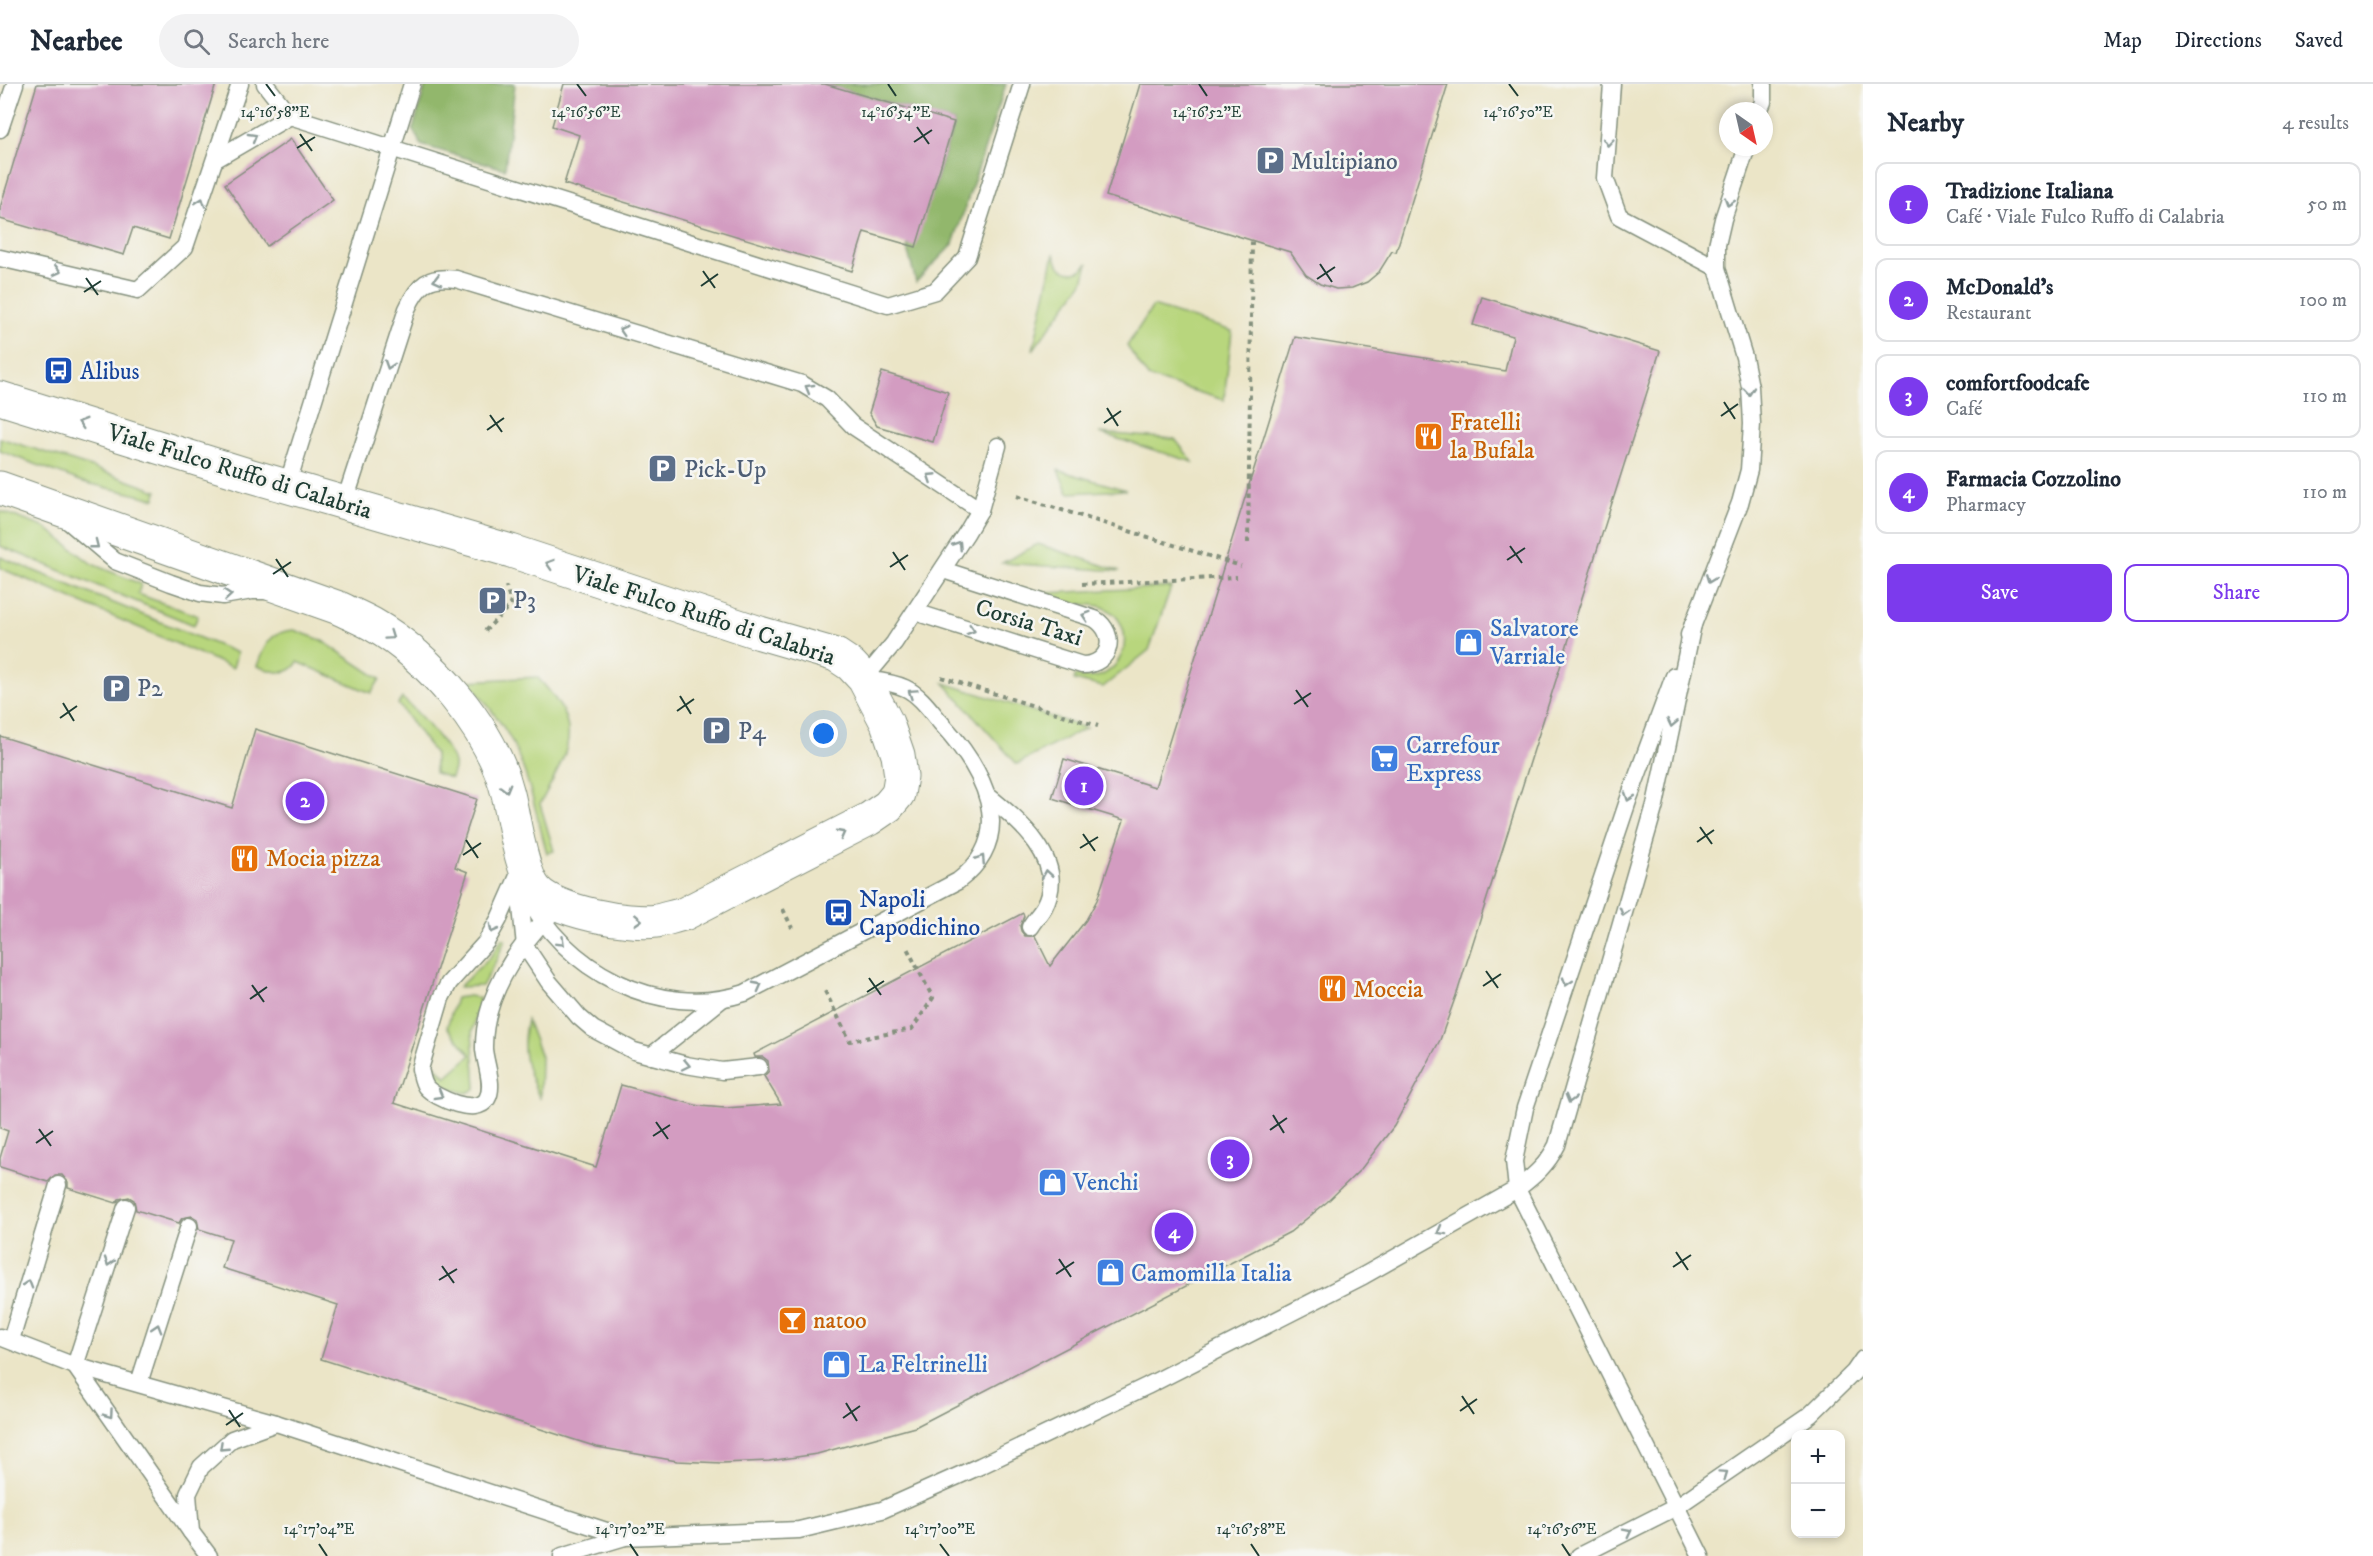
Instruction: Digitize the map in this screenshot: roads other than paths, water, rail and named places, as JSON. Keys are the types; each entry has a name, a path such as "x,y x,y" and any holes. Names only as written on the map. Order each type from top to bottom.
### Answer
{"main road":[{"name":"Viale Fulco Ruffo di Calabria","path":"0,398 344,504 511,551 760,633 836,655 851,665 864,679 887,723 898,754 902,776 898,794 888,806 861,824 684,914 656,921 551,915 546,900 535,889 520,866 506,783 482,730 457,697 403,646 372,624 339,608 0,488"}],"lane":[{"path":"0,129 15,84"},
{"path":"0,258 138,290 185,247 240,84"},
{"path":"265,84 290,116 888,305 935,291 967,257 1022,84"},
{"path":"287,486 412,84"},
{"path":"1612,84 1605,178 1618,216 1717,268"},
{"path":"1761,102 1763,84"},
{"path":"1764,102 1777,84"},
{"path":"216,159 290,116"},
{"path":"1701,1556 1517,1189 1514,1161 1525,1108 1629,798 1740,503 1749,470 1752,424 1750,387 1744,357 1717,268 1717,245 1744,156"},
{"path":"344,504 407,309 414,293 425,283 440,277 468,282 802,384 827,399 853,426 980,510"},
{"path":"864,679 894,643 980,510 998,446"},
{"name":"Corsia Taxi","path":"915,612 1082,665 1099,662 1105,656 1108,640 1102,623 1095,619 943,570"},
{"path":"562,1556 625,1537 799,1530 882,1510 980,1466 1178,1371 1363,1276 1517,1189 1538,1174 1549,1161 1557,1145 1655,806 1693,624"},
{"path":"551,915 561,944 592,968 619,984 650,995 690,1000 722,999 745,993 958,881 974,870 985,853 991,837 991,820 987,795 971,759 917,696 889,682 864,679"},
{"path":"987,795 1033,837 1042,851 1048,871 1049,888 1045,906 1030,927"},
{"path":"520,866 486,942 449,983 441,998 420,1070 422,1080 436,1096 472,1107 482,1105 487,1100 490,1092 484,1048 488,1012 494,993 525,946 551,915"},
{"path":"520,866 525,946 549,982 579,1017 593,1029 615,1042 651,1056 722,1071 759,1066"},
{"path":"651,1056 722,999"},
{"path":"58,1185 5,1339 75,1366 276,1423 625,1537"},
{"path":"75,1366 126,1207"},
{"path":"140,1383 189,1226"},
{"path":"1579,1556 1676,1508 1810,1415 1854,1372 1863,1359"},
{"path":"75,1366 209,1556"},
{"path":"192,1532 188,1494 201,1467 232,1439 276,1423"}],"place":[{"name":"Multipiano","path":"1270,161"},
{"name":"Alibus","path":"59,371"},
{"name":"Fratelli la Bufala","path":"1429,436"},
{"name":"Pick-Up","path":"663,469"},
{"name":"P3","path":"492,600"},
{"name":"Salvatore Varriale","path":"1469,642"},
{"name":"P2","path":"116,688"},
{"name":"P4","path":"717,731"},
{"name":"Carrefour Express","path":"1385,759"},
{"name":"Tradizione Italiana","path":"1084,786"},
{"name":"McDonald's","path":"305,801"},
{"name":"Mocia pizza","path":"245,858"},
{"name":"Napoli Capodichino","path":"838,913"},
{"name":"Moccia","path":"1332,989"},
{"name":"comfortfoodcafe","path":"1230,1159"},
{"name":"Venchi","path":"1052,1182"},
{"name":"Farmacia Cozzolino","path":"1174,1232"},
{"name":"Camomilla Italia","path":"1110,1273"},
{"name":"natoo","path":"792,1320"},
{"name":"La Feltrinelli","path":"837,1364"}]}
